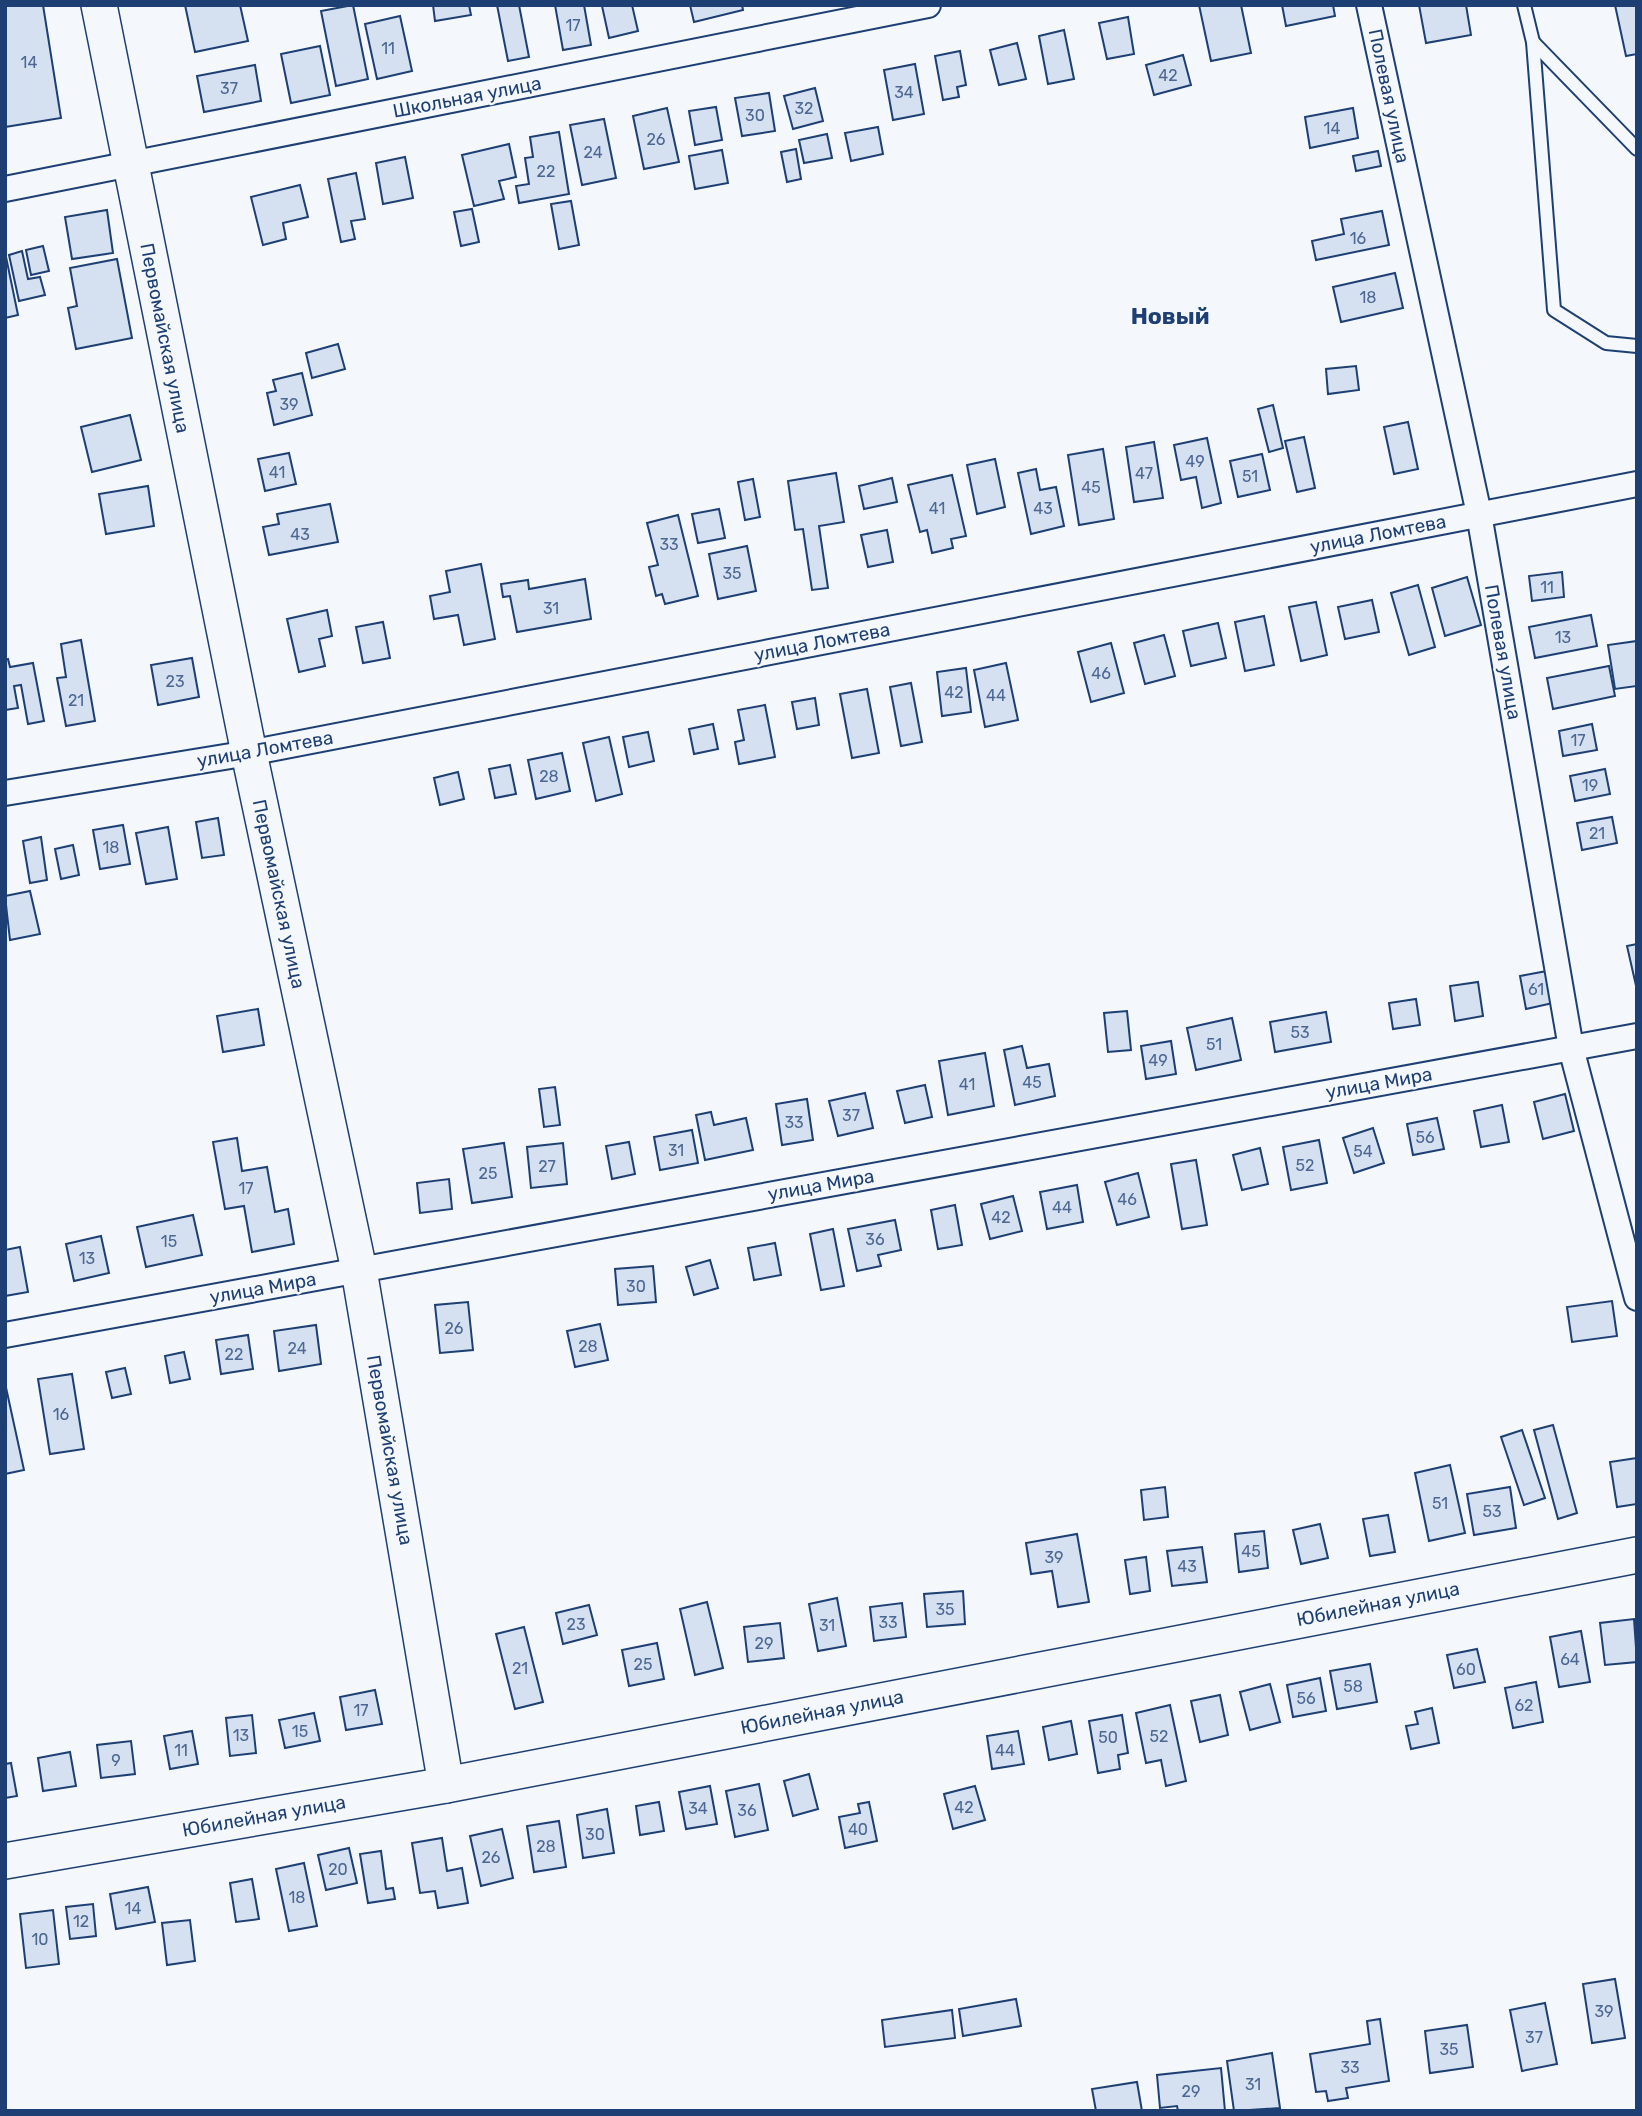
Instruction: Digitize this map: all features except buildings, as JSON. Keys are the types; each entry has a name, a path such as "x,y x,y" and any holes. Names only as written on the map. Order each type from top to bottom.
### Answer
{"street":[{"name":"Первомайская улица","path":"99,5 249,753 359,1270 446,1785"},
{"name":"Школьная улица","path":"5,188 928,5"},
{"name":"Полевая улица","path":"1369,5 1479,514 1571,1048 1637,1298"},
{"name":"улица Ломтева","path":"5,793 249,753 1637,484"},
{"name":"улица Мира","path":"5,1335 1637,1036"},
{"name":"Юбилейная улица","path":"5,1861 446,1785 1637,1555"}],"lane":[{"path":"1524,5 1533,42 1554,310 1606,343 1637,346"},
{"path":"1533,42 1637,149"}],"district":[{"name":"Новый","path":"1170,316"}]}
